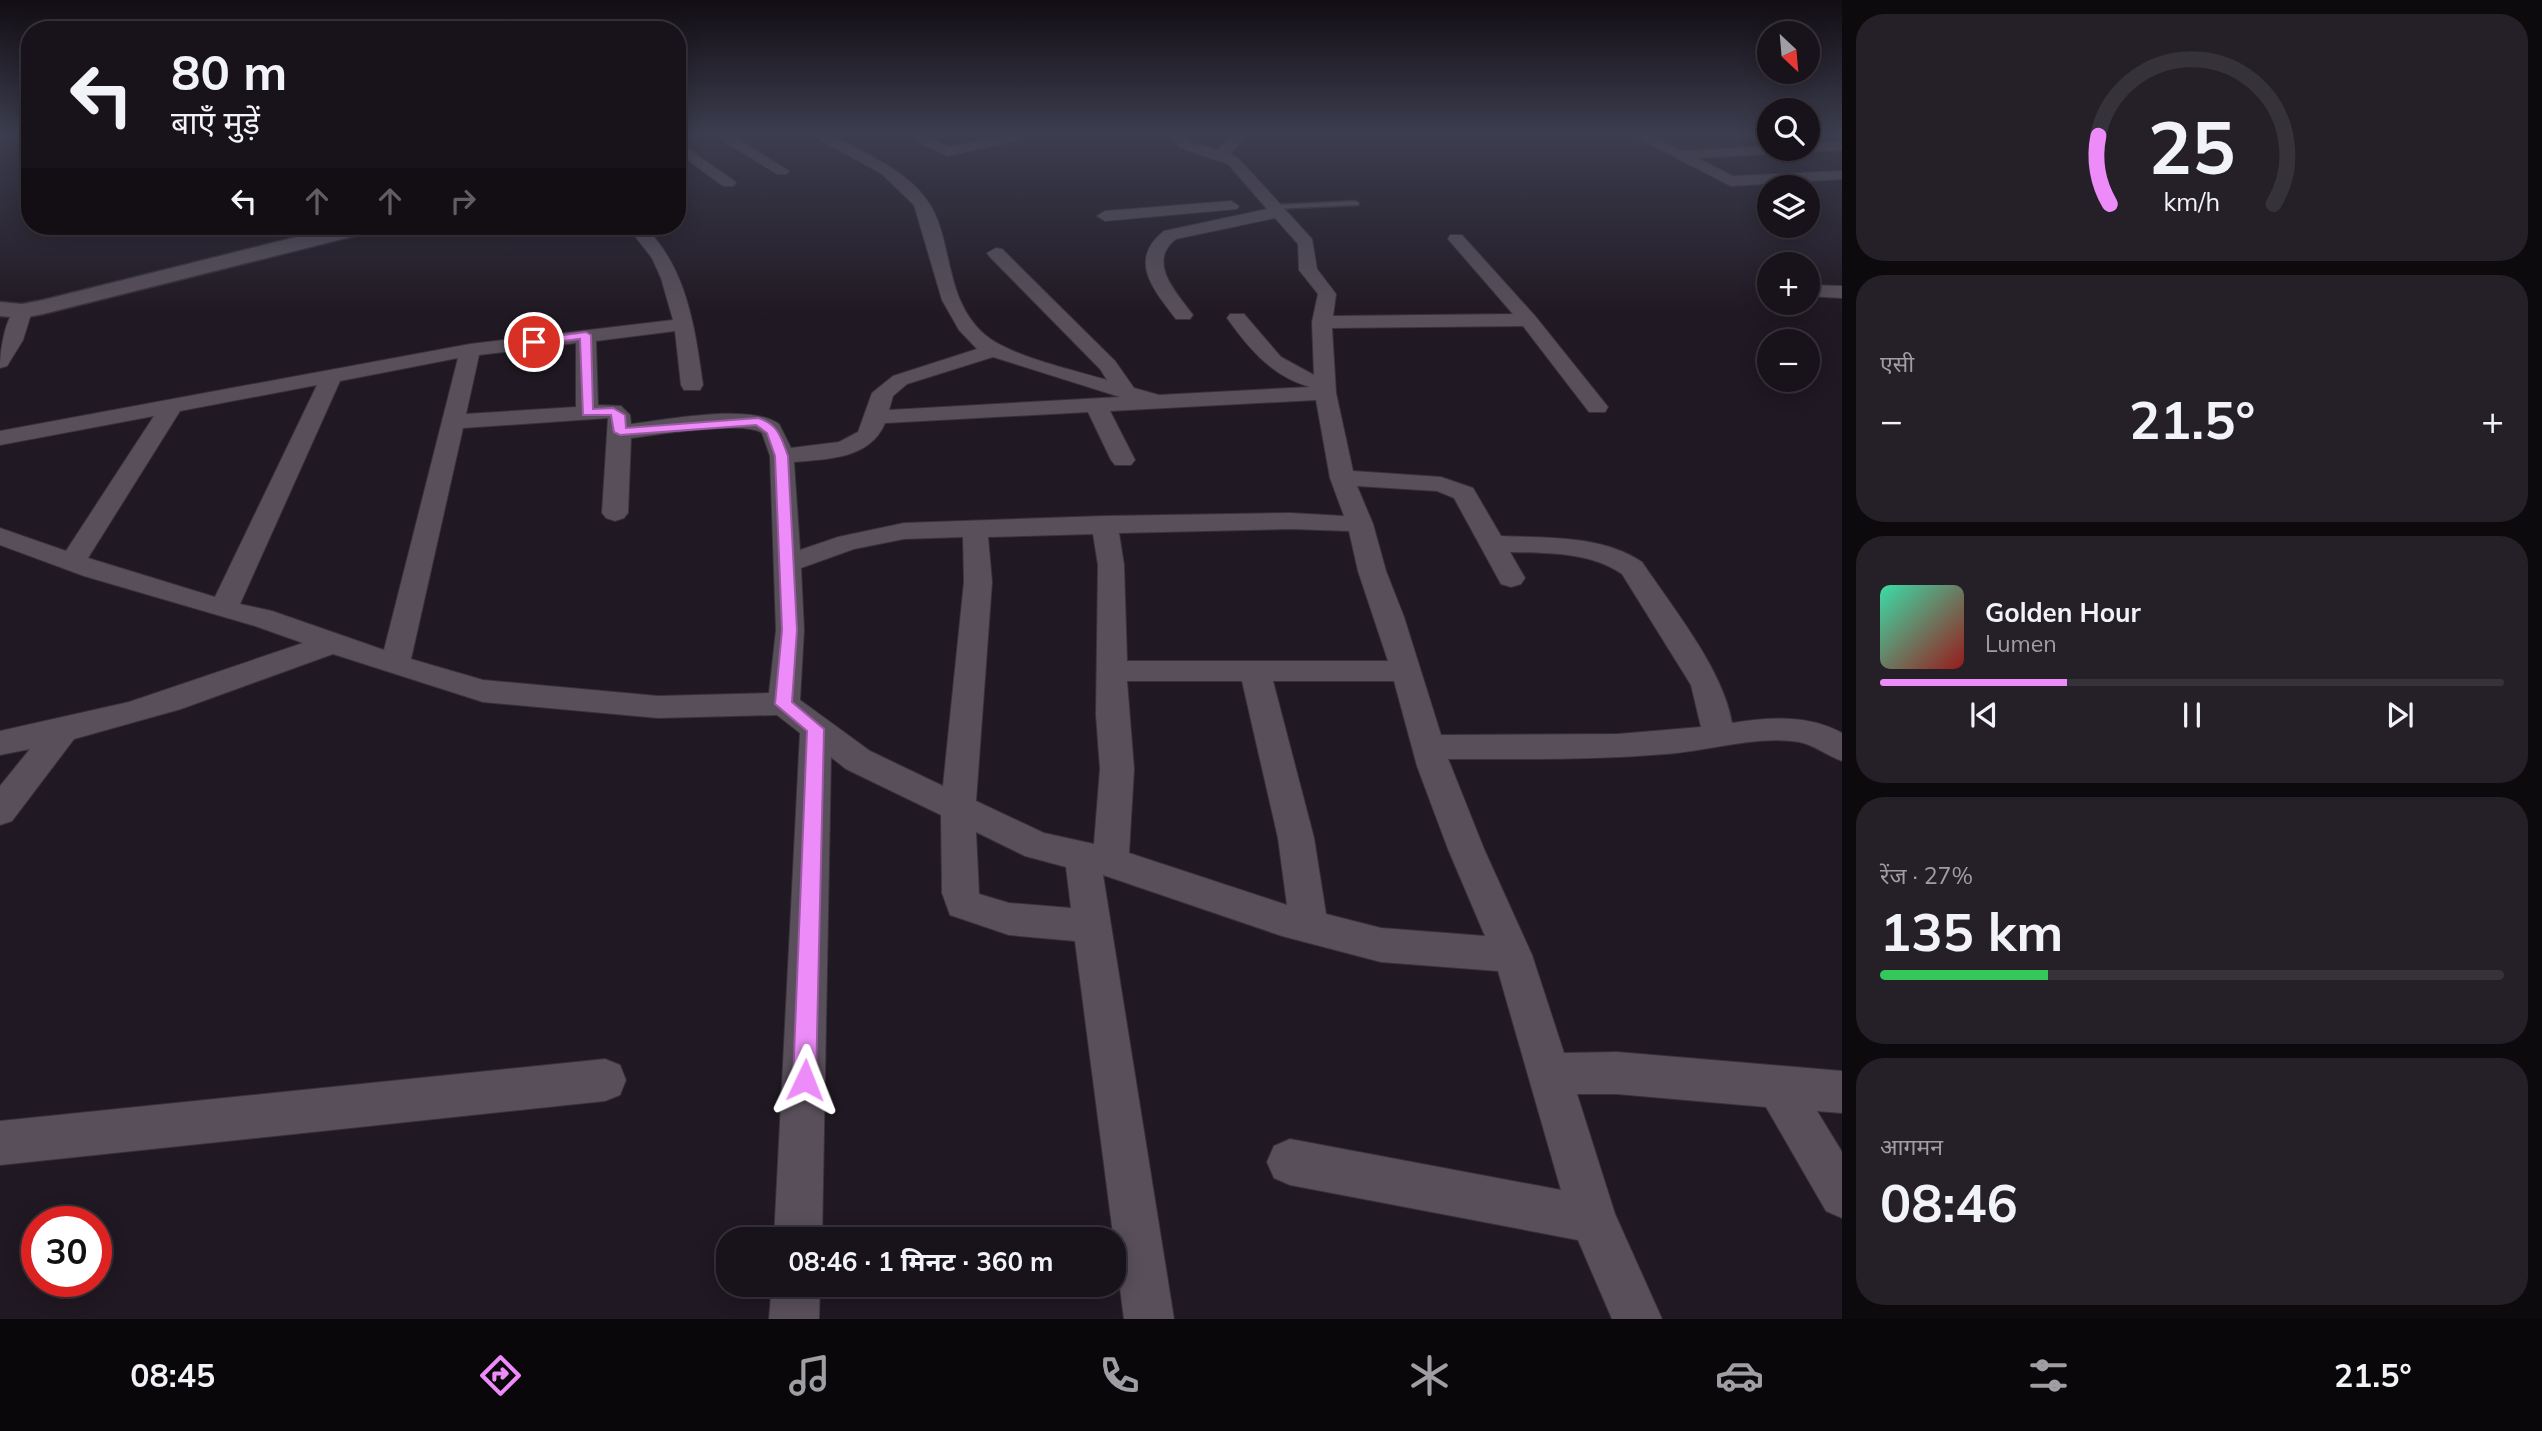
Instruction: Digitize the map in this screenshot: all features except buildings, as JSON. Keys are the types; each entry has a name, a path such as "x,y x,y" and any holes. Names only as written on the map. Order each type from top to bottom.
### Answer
{"street":[{"path":"913,195 927,215 942,276 956,309 971,333 986,346 1152,400"},
{"path":"1263,195 1306,243 1308,270 1327,294 1322,322 1325,389 1342,478 1360,524 1429,747 1466,849 1513,955 1593,1219 1637,1319"},
{"path":"1105,216 1274,207"},
{"path":"1183,315 1159,285 1155,274 1155,246 1159,241 1170,235 1274,207"},
{"path":"0,362 13,340 11,310 328,235"},
{"path":"645,235 653,243 681,306 692,385"},
{"path":"1456,239 1528,320 1597,408"},
{"path":"996,253 1108,365 1126,392"},
{"path":"1820,291 1842,292"},
{"path":"1237,318 1274,363 1289,374 1325,389"},
{"path":"1322,322 1528,320"},
{"path":"0,438 470,351 684,324"},
{"path":"586,335 587,412"},
{"path":"782,456 837,450 856,444 868,433 883,393 900,380 995,350"},
{"path":"395,665 470,351"},
{"path":"223,609 332,376"},
{"path":"874,417 1325,389"},
{"path":"1095,404 1123,460"},
{"path":"72,562 171,407"},
{"path":"453,422 613,411 619,415 620,432 615,513"},
{"path":"620,432 758,422 768,425 773,432 782,456 790,630 784,704"},
{"path":"1342,478 1455,487 1464,493 1511,578"},
{"path":"786,564 883,534 1105,524 1290,521 1360,524"},
{"path":"1105,524 1111,565 1112,715 1117,769 1097,859 1092,925 1149,1319"},
{"path":"975,528 978,582 958,808 960,893 964,904 975,911 1001,918 1092,925"},
{"path":"0,536 72,562 223,609 262,618 395,665 483,691 658,707 784,704 858,760 1038,846 1097,859 1309,927 1381,945 1513,955"},
{"path":"1492,543 1600,551 1624,561 1632,568 1706,684 1714,709 1718,736"},
{"path":"0,743 108,720 206,691 335,642"},
{"path":"1112,671 1405,671"},
{"path":"1255,672 1296,838 1309,927"},
{"path":"798,1227 816,729"},
{"path":"0,811 64,730"},
{"path":"1429,747 1618,746 1753,731 1797,730 1821,736 1842,749"},
{"path":"1548,1074 1618,1073 1842,1092"},
{"path":"0,1143 605,1080"},
{"path":"1778,1086 1842,1195"},
{"path":"1290,1162 1593,1219"},
{"path":"794,1319 795,1297"}],"lane":[{"path":"1274,207 1355,203"}],"route":[{"path":"534,342 586,335 587,412 613,411 619,415 620,432 737,421 758,422 768,425 773,432 782,456 790,630 784,704 816,729 805,1080"}]}
